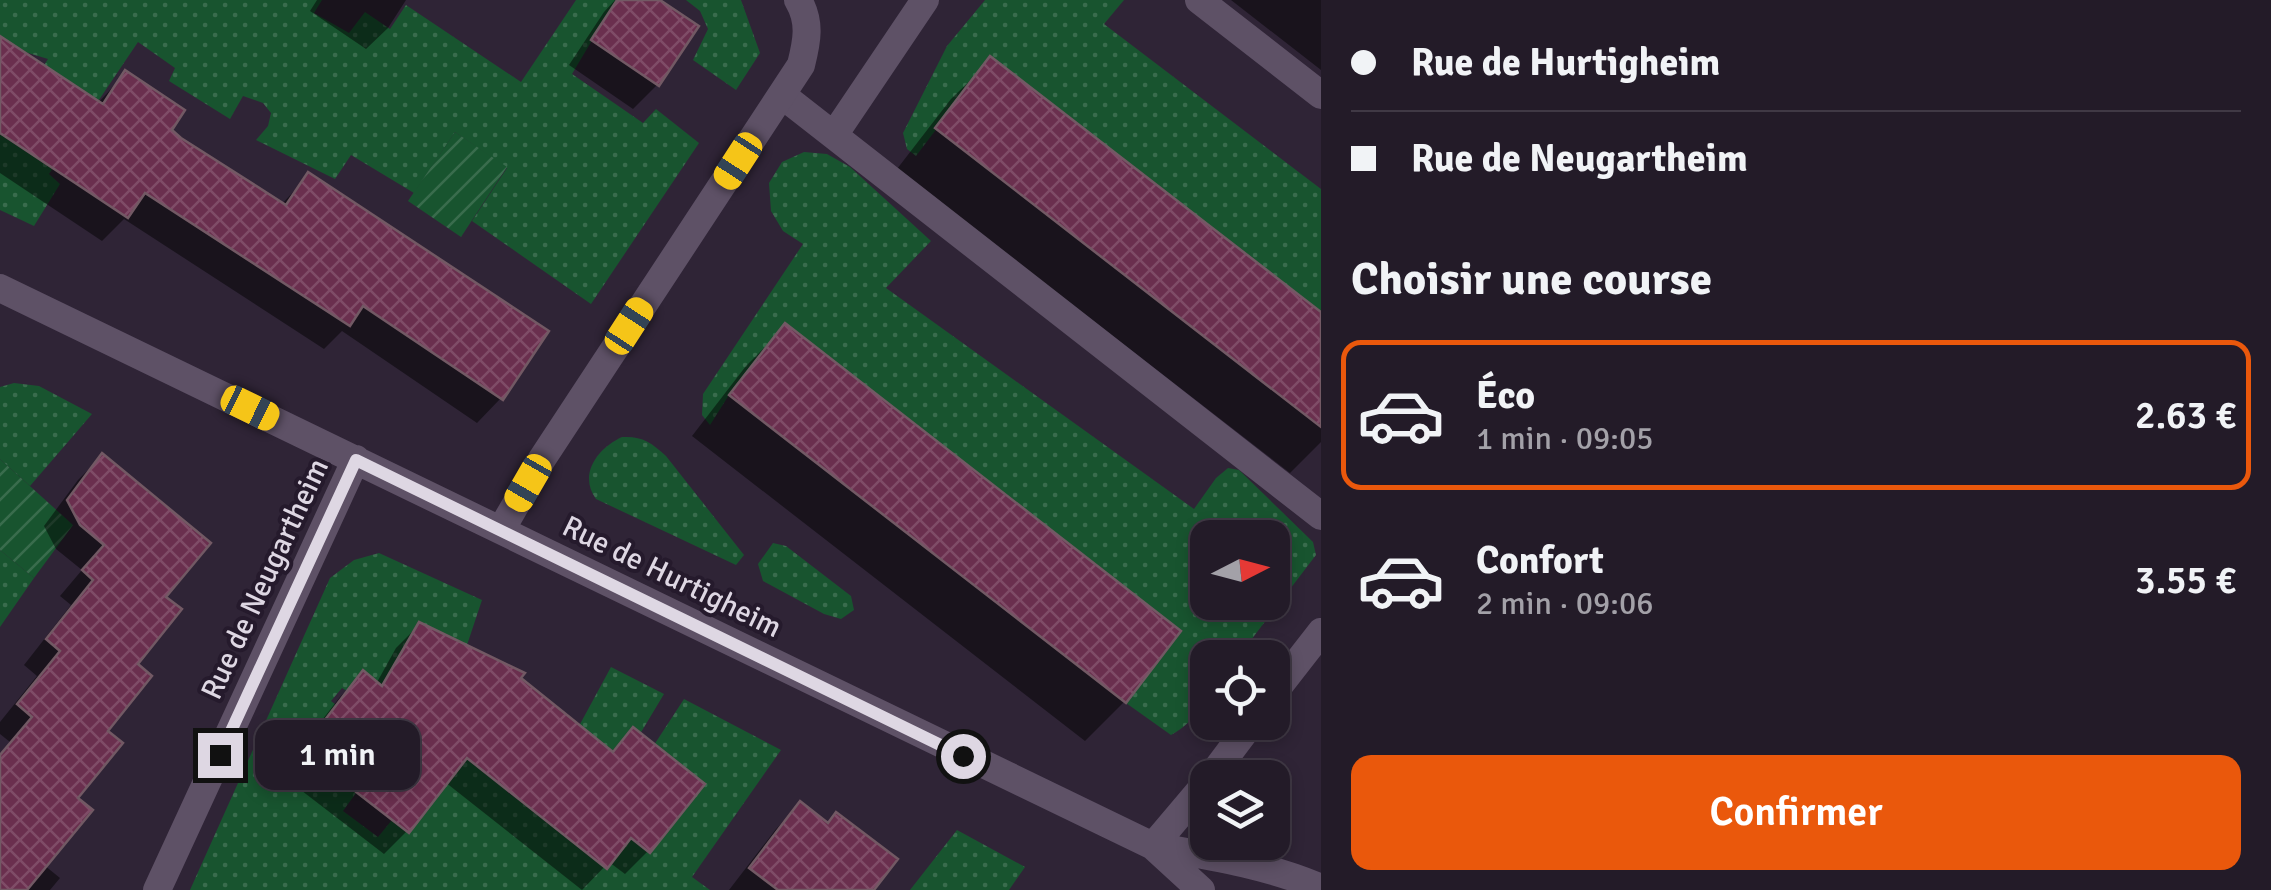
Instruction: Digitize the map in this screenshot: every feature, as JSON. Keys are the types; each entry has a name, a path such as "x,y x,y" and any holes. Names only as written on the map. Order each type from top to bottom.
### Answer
{"street":[{"path":"501,530 542,459 801,65 808,37 805,13 798,0"},
{"path":"834,135 925,0"},
{"path":"1199,0 1321,94"},
{"path":"782,94 1321,516"},
{"name":"Rue de Hurtigheim","path":"0,288 1153,846 1226,858 1321,888"},
{"name":"Rue de Neugartheim","path":"157,890 356,460"},
{"path":"1290,672 1321,632"},
{"path":"1223,760 1238,740"},
{"path":"1153,846 1190,802"},
{"name":"Rue de Hurtigheim","path":"1153,846 1201,890"}],"green space":[{"path":"0,0 322,0 314,13 349,33 365,12 390,29 406,5 521,82 576,0 616,0 572,74 643,123 656,109 699,143 591,304 472,221 507,168 455,132 414,193 351,155 335,179 256,140 268,126 271,113 263,103 243,96 230,119 169,81 175,68 138,42 49,174 60,184 34,226 0,210 0,135 48,59 25,52 0,36"},
{"path":"686,0 741,0 760,53 736,90 693,60 708,29 700,11"},
{"path":"985,0 1124,0 1104,24 1321,189 1321,312 991,57 916,156 907,149 903,133 947,46"},
{"path":"455,132 507,167 461,237 408,201"},
{"path":"804,152 827,154 850,167 931,241 886,288 1194,509 1216,478 1228,468 1239,470 1313,542 1316,555 1290,589 1290,520 1190,520 1190,620 1266,620 1251,640 1190,640 1190,721 1182,728 1171,735 1126,703 1181,631 785,324 710,425 702,415 703,394 803,244 783,231 771,211 769,183 782,162"},
{"path":"14,383 39,386 92,414 30,486 0,459 0,387"},
{"path":"622,437 646,441 666,456 744,555 736,565 596,499 589,480 593,463 605,448"},
{"path":"0,459 73,525 34,578 0,550"},
{"path":"773,543 786,546 851,596 854,610 841,619 824,614 763,581 758,564"},
{"path":"0,550 34,578 0,627"},
{"path":"379,553 482,600 467,645 419,622 382,686 364,671 347,691 342,688 331,701 336,705 302,750 356,793 343,811 378,837 392,820 409,833 470,753 512,784 507,792 530,808 631,838 650,853 704,785 654,745 684,699 781,750 692,877 710,890 190,890 330,578 354,560"},
{"path":"611,667 664,694 640,734 632,728 613,752 579,726"},
{"path":"957,830 1025,867 1009,890 910,890"}],"building":[{"path":"617,0 660,0 699,26 659,86 591,40"},
{"path":"0,36 103,104 125,70 185,110 172,130 181,138 286,205 308,172 549,331 503,400 363,306 350,326 145,193 128,218 0,133"},
{"path":"990,56 1321,312 1321,427 935,128"},
{"path":"785,323 1181,631 1126,703 729,395"},
{"path":"102,453 211,543 166,597 182,609 138,664 152,676 108,731 123,743 78,798 93,810 27,890 0,890 0,755 32,717 17,704 60,651 46,639 93,580 82,570 104,545 80,525 67,500"},
{"path":"419,622 525,673 521,678 613,752 633,727 705,784 650,853 631,838 607,869 467,758 409,833 302,750 363,670 382,686"},
{"path":"800,801 828,823 836,812 898,859 874,890 778,890 749,868"}],"route":[{"path":"220,755 356,460 963,756"}]}
